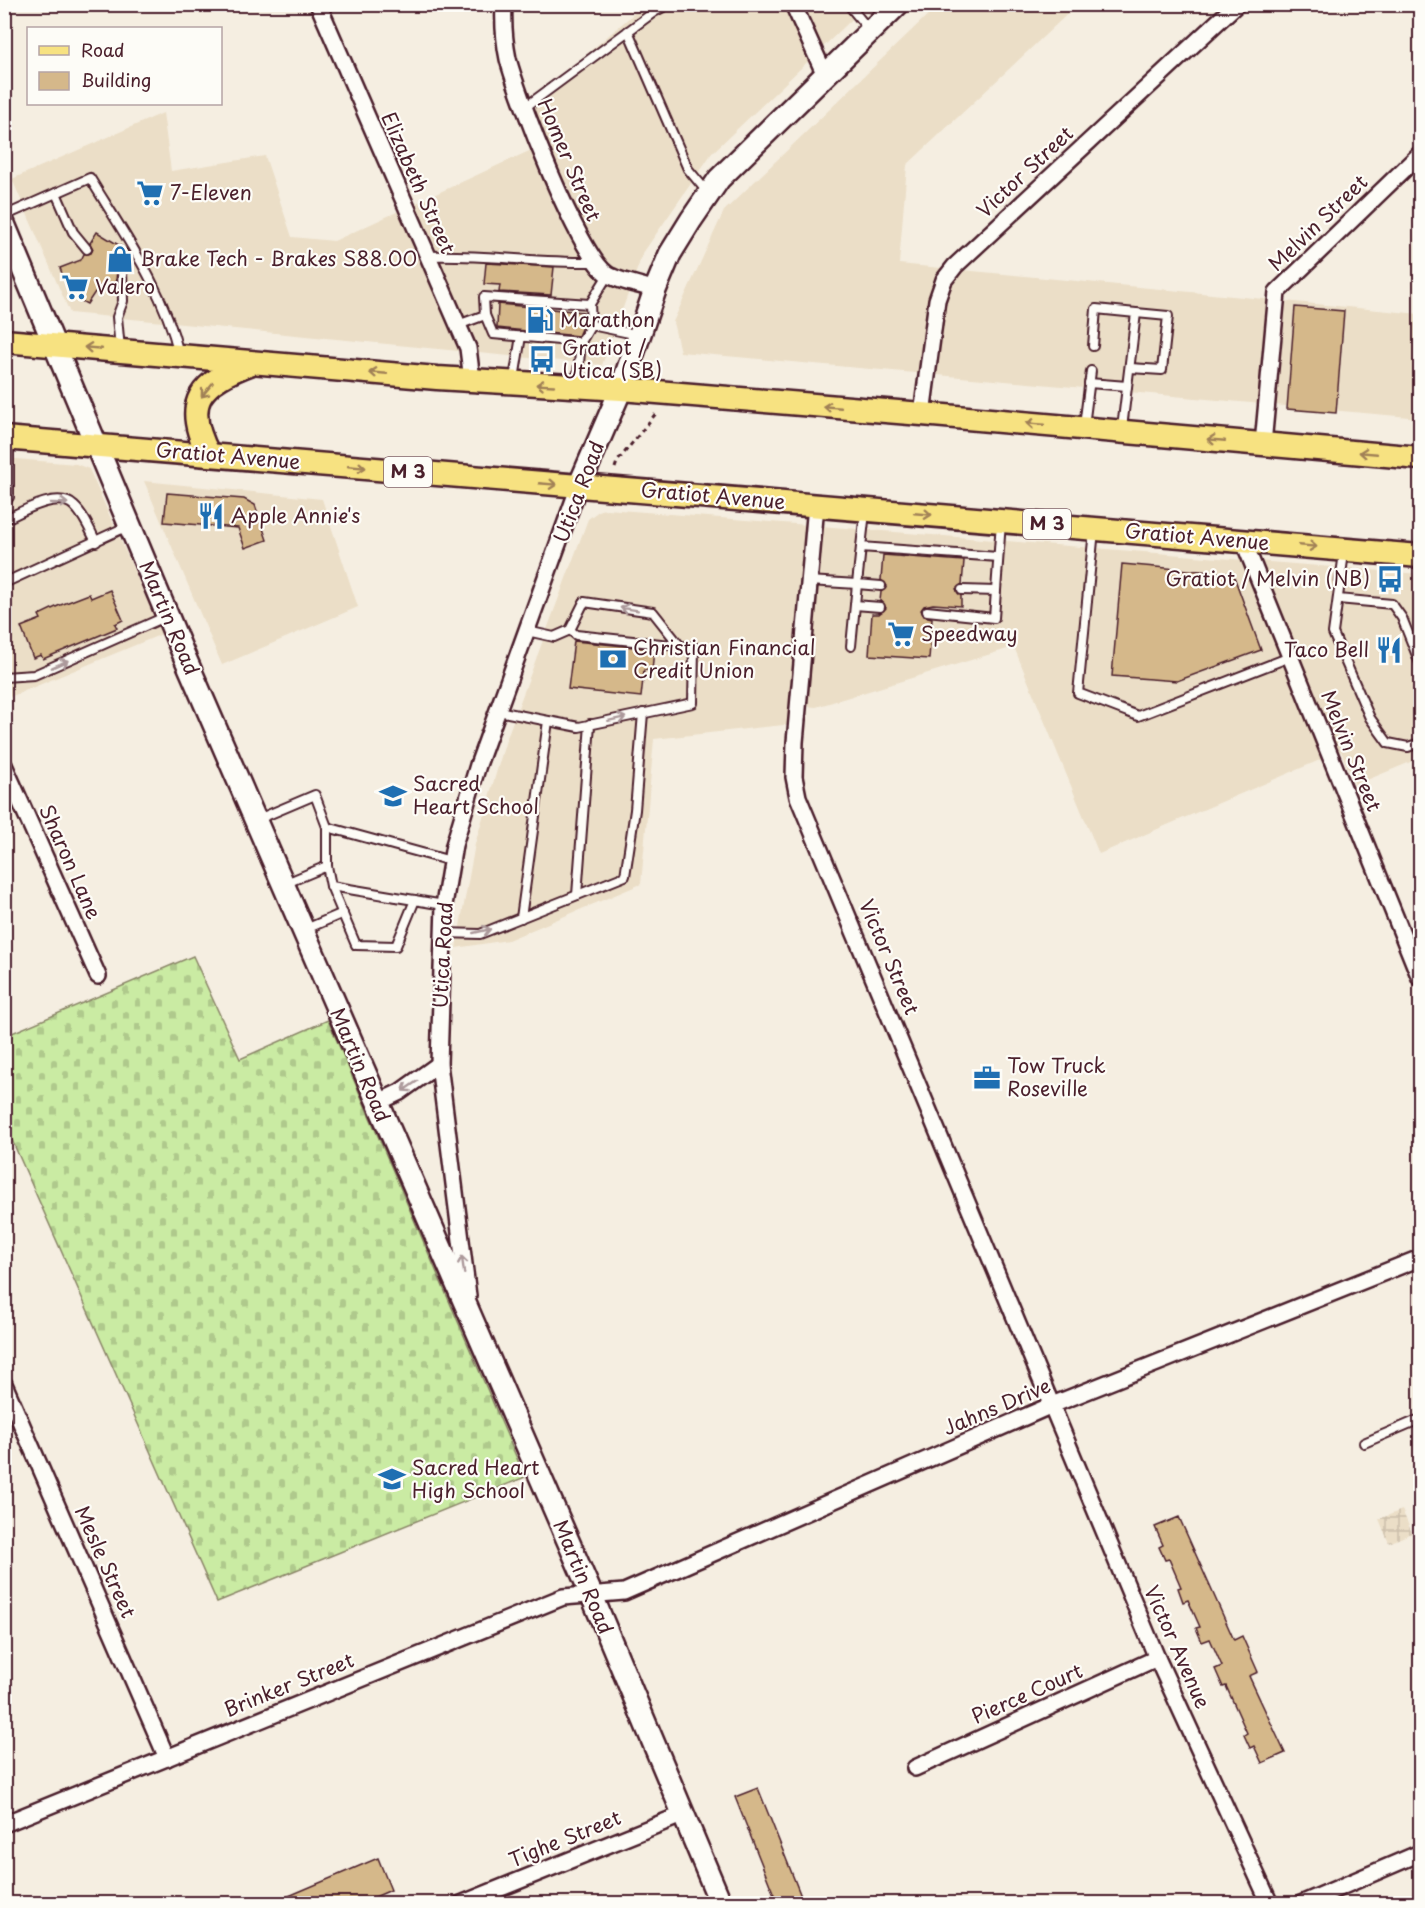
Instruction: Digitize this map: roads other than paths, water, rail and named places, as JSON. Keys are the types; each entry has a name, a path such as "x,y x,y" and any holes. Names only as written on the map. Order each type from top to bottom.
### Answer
{"main road":[{"path":"4,341 472,380 621,389 1420,458"},
{"path":"209,455 198,434 194,419 196,405 214,382 228,372 256,362"},
{"name":"Gratiot Avenue","path":"7,438 1243,540 1417,558"}],"street":[{"name":"Elizabeth Street","path":"318,4 468,348 472,380"},
{"name":"Homer Street","path":"504,4 502,29 508,58 524,108 579,237 595,262 608,275 655,290"},
{"path":"793,4 825,75"},
{"name":"Utica Road","path":"472,1323 439,1064 441,933 444,905 451,861 478,765 579,486 621,389 655,290 670,254 719,179 898,4"},
{"name":"Victor Street","path":"921,414 937,300 944,280 955,266 1237,4"},
{"name":"Melvin Street","path":"1263,444 1277,292 1420,154"},
{"name":"Martin Road","path":"4,224 167,616 592,1596 721,1904"},
{"name":"Victor Street","path":"816,506 795,742 794,777 798,797 1052,1405"},
{"name":"Melvin Street","path":"1243,540 1420,978"},
{"name":"Sharon Lane","path":"4,765 98,976"},
{"path":"377,1103 400,1092 439,1064"},
{"name":"Jahns Drive","path":"592,1596 624,1592 1052,1405 1420,1258"},
{"name":"Mesle Street","path":"4,1384 167,1758"},
{"name":"Victor Avenue","path":"1052,1405 1157,1658 1270,1904"},
{"name":"Brinker Street","path":"4,1824 563,1597 592,1596"},
{"name":"Pierce Court","path":"915,1768 1157,1658"},
{"name":"Tighe Street","path":"461,1904 684,1814"},
{"path":"1301,1904 1420,1853"}],"lane":[{"path":"524,108 628,31 669,4"},
{"path":"848,4 870,32"},
{"path":"628,31 688,169 709,194"},
{"path":"4,216 90,178 142,263 172,321 179,356"},
{"path":"56,193 72,232 87,249"},
{"path":"428,256 474,254 563,262 595,262"},
{"path":"120,350 117,317 123,301 123,272"},
{"path":"576,387 581,342 591,325 590,304 608,275"},
{"path":"581,342 493,333 485,315 484,297 590,304"},
{"path":"1093,346 1096,309 1167,316 1162,370 1130,368"},
{"path":"1122,431 1136,313"},
{"path":"458,325 485,315"},
{"path":"591,325 640,335"},
{"path":"513,383 521,336"},
{"path":"1083,428 1091,371"},
{"path":"1089,383 1127,386"},
{"path":"4,504 9,496 7,438"},
{"path":"4,520 45,503 63,500 73,504 96,542"},
{"path":"851,646 865,510"},
{"path":"927,611 994,618 1002,521"},
{"path":"4,584 130,525"},
{"path":"1094,528 1078,693 1138,716 1290,657"},
{"path":"861,547 998,557"},
{"path":"1344,549 1333,633 1370,718 1388,743 1408,747 1420,743"},
{"path":"809,581 881,586"},
{"path":"962,590 996,591"},
{"path":"1338,599 1392,604 1402,618 1420,663"},
{"path":"527,631 554,637 570,630 584,602 653,612 680,646"},
{"path":"855,605 880,607"},
{"path":"4,676 34,675 167,616"},
{"path":"498,711 579,727 693,703 694,647 576,635 570,630"},
{"path":"441,933 480,934 625,876 635,810 644,713"},
{"path":"521,918 548,721"},
{"path":"577,895 590,724"},
{"path":"255,821 315,795 327,827 327,866 332,886 356,945 396,946 416,900"},
{"path":"327,827 451,861"},
{"path":"283,884 327,866"},
{"path":"332,886 444,905"},
{"path":"302,931 343,913"},
{"path":"1364,1443 1420,1419"}],"place":[{"name":"7-Eleven","path":"150,193"},
{"name":"Brake Tech - Brakes S88.00","path":"120,259"},
{"name":"Valero","path":"75,287"},
{"name":"Marathon","path":"540,320"},
{"name":"Gratiot / Utica (SB)","path":"542,359"},
{"name":"Apple Annie's","path":"211,516"},
{"name":"Gratiot / Melvin (NB)","path":"1390,579"},
{"name":"Speedway","path":"901,634"},
{"name":"Taco Bell","path":"1389,650"},
{"name":"Christian Financial Credit Union","path":"613,659"},
{"name":"Sacred Heart School","path":"393,796"},
{"name":"Tow Truck Roseville","path":"987,1078"},
{"name":"Sacred Heart High School","path":"392,1479"}]}
